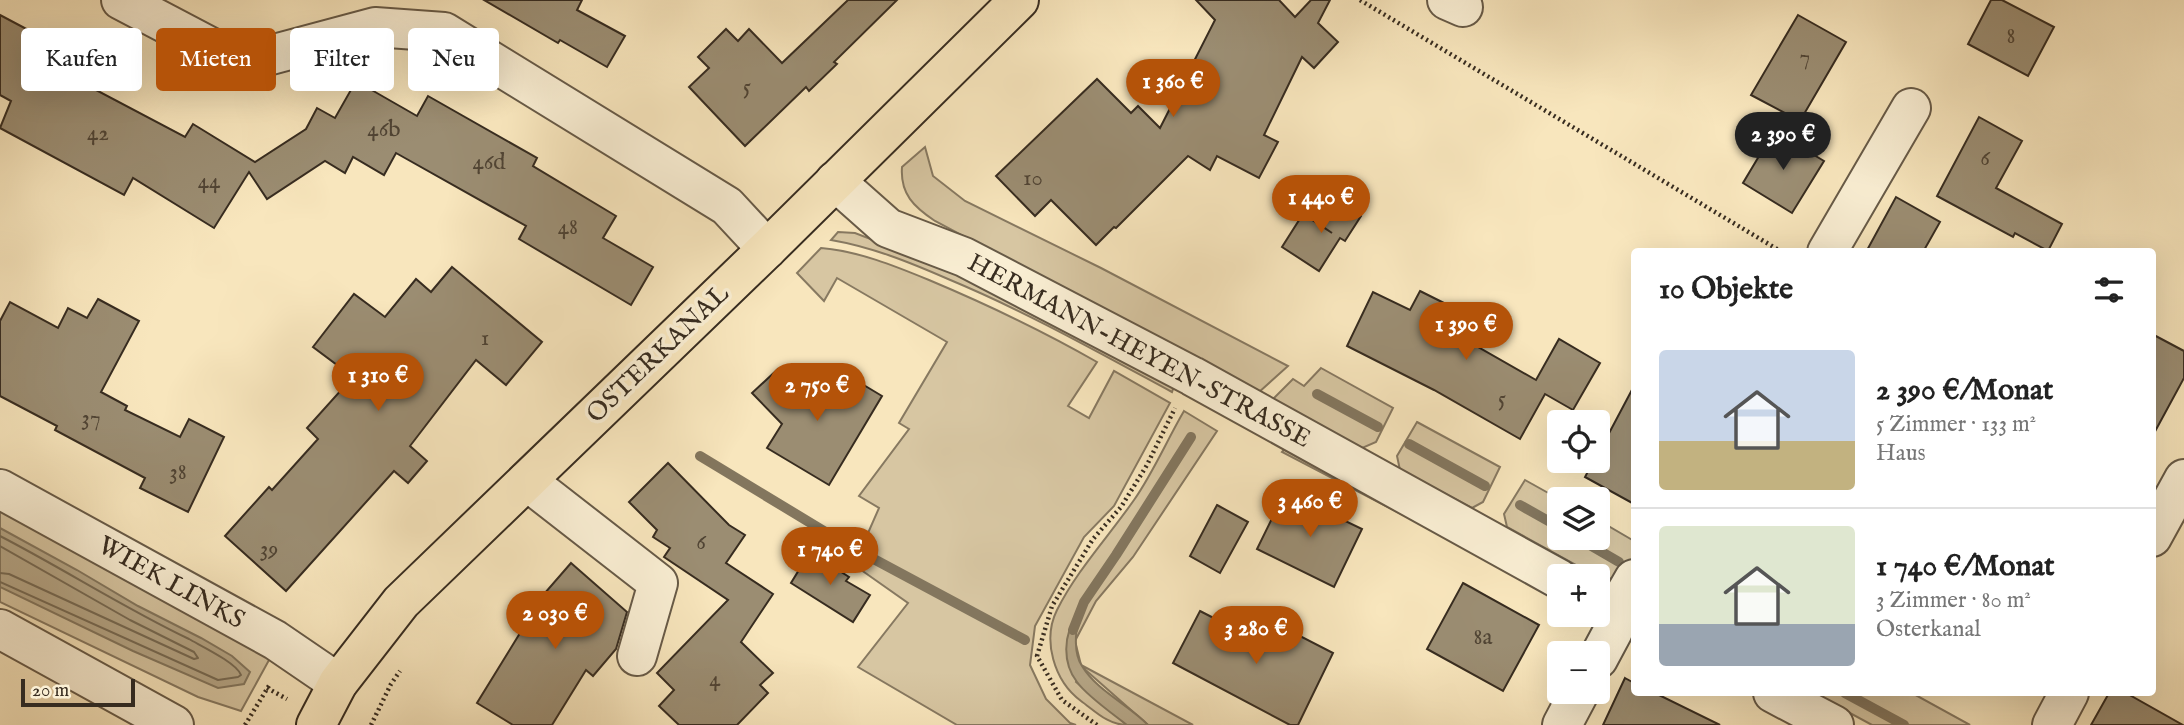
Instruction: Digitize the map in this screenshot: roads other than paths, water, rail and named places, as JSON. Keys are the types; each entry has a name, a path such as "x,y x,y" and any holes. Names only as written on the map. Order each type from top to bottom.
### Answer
{"main road":[{"name":"OSTERKANAL","path":"316,725 338,683 401,602 767,249 1019,0"}],"street":[{"path":"121,0 242,63 382,13 444,32 727,206 767,249"},
{"path":"1829,248 1911,108"},
{"name":"HERMANN-HEYEN-STRASSE","path":"835,181 888,228 964,257 1192,376 1547,572"},
{"path":"2156,530 2184,479"},
{"path":"527,481 658,583 637,656"},
{"name":"WIEK LINKS","path":"0,489 275,640 338,683"},
{"path":"1608,641 1614,631 1621,602"},
{"path":"0,629 164,721"},
{"path":"1779,696 1834,725"},
{"path":"2052,725 2067,696"},
{"path":"1562,725 1573,704"}],"water":[{"path":"0,528 232,656 250,672 244,684 218,688 133,651 0,587"},
{"path":"1078,617 1076,649 1082,666 1096,683 1148,725 1127,725 1094,699 1072,675 1066,649 1069,632"}],"waterway":[{"path":"1317,394 1378,427"},
{"path":"1073,630 1084,602 1191,437"},
{"path":"1409,444 1485,486"},
{"path":"700,456 842,542 1025,640"},
{"path":"1520,505 1547,520"},
{"path":"1598,550 1619,562"},
{"path":"1851,696 1904,725"}]}
